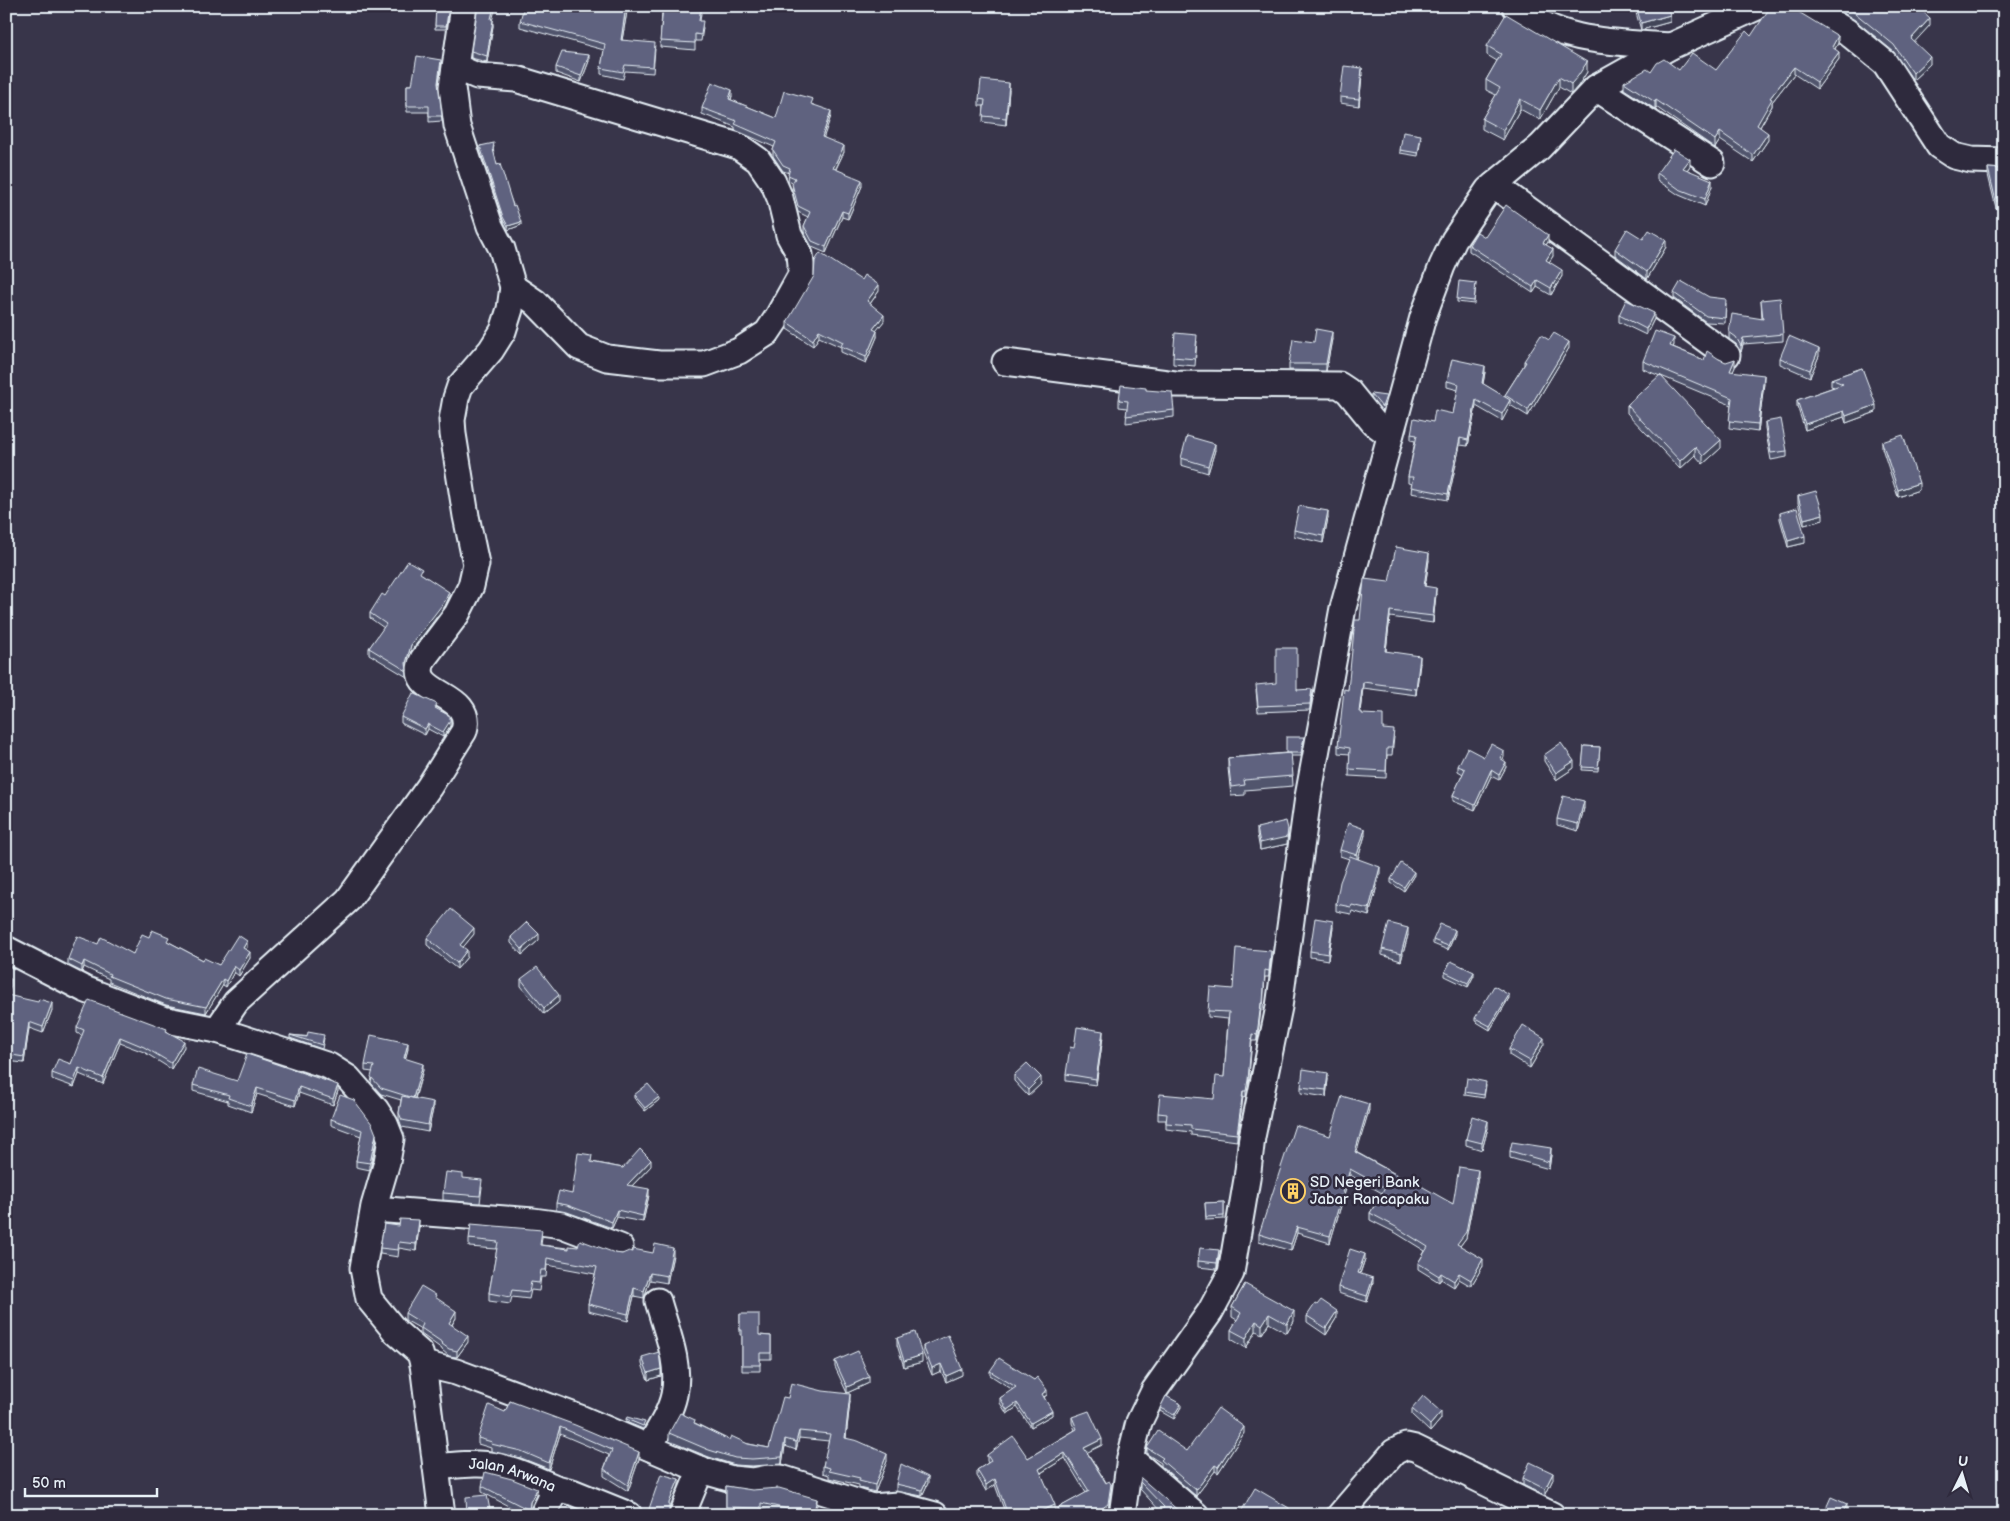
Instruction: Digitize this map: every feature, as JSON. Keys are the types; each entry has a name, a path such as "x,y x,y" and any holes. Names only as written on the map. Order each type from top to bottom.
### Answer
{"street":[{"path":"217,1030 236,1002 259,979 348,900 429,787 464,731 467,722 462,710 454,700 441,695 427,686 421,678 419,668 423,659 457,614 471,586 476,564 464,508 452,434 452,420 460,386 491,350 503,331 510,309 513,287 504,257 490,226 484,202 457,126 452,86 464,6"},
{"path":"1515,6 1545,26 1566,34 1592,40 1671,46"},
{"path":"1122,1515 1130,1458 1139,1422 1154,1391 1210,1312 1231,1273 1252,1137 1279,1008 1308,797 1330,688 1343,608 1423,317 1442,266 1454,240 1488,190 1540,147 1596,88 1671,46 1759,6"},
{"path":"1804,6 1846,31 1885,63 1940,146 1954,156 1970,160 2004,161"},
{"path":"456,67 477,76 516,79 738,146 758,160 773,182 780,198 789,235 800,256 801,264 801,275 767,333 739,351 704,364 659,364 608,358 578,347 535,302 513,287"},
{"path":"1596,88 1712,163"},
{"path":"1494,185 1727,355"},
{"path":"1005,362 1175,384 1339,385 1348,391 1374,423 1390,435"},
{"path":"6,949 84,989 162,1020 217,1030 329,1066 348,1078 376,1110 385,1124 391,1139 362,1268 369,1299 396,1332 420,1353 442,1515"},
{"path":"374,1209 562,1225 620,1247"},
{"path":"649,1447 669,1411 674,1395 676,1378 674,1359 658,1301"},
{"path":"423,1364 456,1372 580,1418 701,1469 732,1478 753,1481 782,1478 872,1507 898,1505 935,1515"},
{"path":"1340,1515 1394,1452 1406,1446 1415,1448 1552,1515"},
{"path":"1130,1458 1196,1515"},
{"name":"Jalan Arwana","path":"436,1467 476,1464 497,1466 526,1475 556,1488 543,1515"},
{"path":"682,1515 701,1469"},
{"path":"556,1488 572,1492 630,1515"}],"building":[{"path":"436,6 449,6 446,26 435,26"},
{"path":"478,6 494,6 487,56 471,51"},
{"path":"524,6 587,6 600,11 601,6 626,6 621,40 655,43 653,67 625,65 623,72 601,68 605,44 520,21"},
{"path":"663,6 701,6 699,21 703,21 701,35 695,34 695,43 660,41"},
{"path":"1636,6 1667,6 1670,15 1641,23"},
{"path":"1771,6 1792,6 1838,36 1832,47 1839,52 1817,82 1794,67 1770,98 1772,99 1757,125 1768,133 1753,155 1720,132 1715,140 1656,100 1655,102 1624,82 1647,69 1651,72 1657,63 1664,59 1679,70 1692,53 1716,70 1746,31 1751,36"},
{"path":"1844,6 1901,6 1903,8 1904,6 1917,6 1930,18 1911,39 1930,57 1913,73 1894,45"},
{"path":"1506,14 1587,62 1571,84 1559,77 1540,110 1520,99 1503,130 1482,119 1500,88 1486,80 1501,54 1487,46"},
{"path":"562,52 589,55 581,76 556,67"},
{"path":"417,56 441,60 438,83 442,116 429,116 429,106 407,106 407,85 412,85"},
{"path":"1344,66 1362,68 1359,99 1340,97"},
{"path":"981,80 1009,83 1006,118 983,116 985,100 979,99"},
{"path":"712,82 732,90 729,99 776,118 784,91 813,99 811,104 831,111 822,137 844,146 833,168 862,180 848,213 842,211 826,247 812,241 804,226 810,212 798,206 792,184 795,178 788,175 790,168 783,165 773,150 776,142 735,124 737,121 702,108"},
{"path":"1403,132 1421,135 1418,153 1400,150"},
{"path":"494,143 493,149 497,165 500,164 513,206 515,205 521,222 508,226 503,217 480,146"},
{"path":"1674,149 1690,159 1683,168 1712,180 1705,199 1679,189 1657,173"},
{"path":"1988,168 2004,169 2004,200 1996,201"},
{"path":"1506,205 1548,235 1543,243 1553,249 1546,260 1562,270 1551,288 1537,280 1533,287 1469,245 1477,232 1485,237"},
{"path":"1627,229 1643,239 1649,230 1666,240 1647,272 1615,249"},
{"path":"820,253 861,280 864,275 879,285 867,301 884,315 873,329 877,331 866,357 841,346 843,342 819,330 813,340 787,322 814,276 815,261"},
{"path":"1459,281 1476,283 1474,301 1457,299"},
{"path":"1681,281 1709,297 1726,299 1725,318 1706,316 1674,293"},
{"path":"1780,298 1783,334 1743,338 1741,346 1736,337 1729,332 1732,314 1763,319 1761,300"},
{"path":"1626,300 1654,313 1646,329 1619,315"},
{"path":"1316,329 1332,332 1326,364 1289,364 1293,339 1314,342"},
{"path":"1655,331 1674,338 1670,346 1704,360 1707,351 1726,362 1735,359 1730,371 1764,375 1758,424 1729,421 1732,398 1643,361"},
{"path":"1175,333 1197,335 1195,359 1173,357"},
{"path":"1554,333 1569,342 1528,410 1505,395 1541,335 1549,340"},
{"path":"1789,336 1819,349 1810,370 1780,358"},
{"path":"1452,359 1485,366 1482,383 1510,400 1502,414 1476,400 1468,440 1460,438 1448,494 1411,487 1413,477 1408,477 1417,435 1411,434 1414,418 1433,422 1435,410 1453,414 1459,384 1447,381"},
{"path":"1862,368 1876,405 1846,416 1844,411 1805,424 1797,400 1843,384 1831,379"},
{"path":"1660,375 1721,440 1703,456 1695,447 1680,461 1627,405"},
{"path":"1121,385 1146,388 1146,390 1172,392 1174,410 1126,416 1128,401 1119,400"},
{"path":"1371,394 1386,396 1382,407"},
{"path":"1781,419 1787,451 1771,453 1765,422"},
{"path":"1903,435 1919,483 1898,490 1882,442"},
{"path":"1187,436 1215,444 1208,466 1181,458"},
{"path":"1816,491 1823,514 1804,519 1798,496"},
{"path":"1299,506 1328,511 1323,536 1294,530"},
{"path":"1797,508 1805,536 1788,541 1780,513"},
{"path":"1396,547 1429,553 1424,586 1436,588 1433,616 1390,611 1385,651 1420,656 1416,689 1363,682 1359,712 1362,712 1362,714 1383,715 1383,729 1394,730 1392,748 1387,748 1386,771 1349,769 1350,748 1338,746 1344,689 1348,690 1355,620 1360,620 1364,579 1389,582"},
{"path":"408,561 422,569 420,573 449,592 445,601 411,645 406,663 407,671 369,648 386,624 370,613 382,594 385,596"},
{"path":"1276,648 1297,648 1297,690 1312,689 1310,704 1258,706 1256,685 1276,683"},
{"path":"413,693 437,704 435,708 450,716 450,721 443,732 428,724 425,729 401,717"},
{"path":"1286,737 1304,737 1301,753 1286,753"},
{"path":"1561,743 1574,761 1556,773 1544,755"},
{"path":"1491,744 1504,751 1500,758 1506,762 1499,775 1491,770 1475,805 1453,795 1465,769 1458,766 1467,748 1484,757"},
{"path":"1584,746 1600,747 1598,768 1582,767"},
{"path":"1291,753 1293,776 1244,780 1245,785 1231,787 1228,758"},
{"path":"1563,796 1584,801 1578,824 1557,819"},
{"path":"1286,821 1287,837 1260,843 1257,828"},
{"path":"1348,823 1365,829 1357,855 1340,850"},
{"path":"1350,856 1380,867 1369,909 1336,904 1340,882"},
{"path":"1401,863 1414,872 1404,887 1391,879"},
{"path":"451,909 474,928 460,945 467,950 457,963 427,938"},
{"path":"1315,918 1333,921 1328,954 1310,951"},
{"path":"527,922 539,934 522,949 511,937"},
{"path":"1389,923 1408,928 1401,954 1382,949"},
{"path":"1440,924 1455,930 1448,946 1433,940"},
{"path":"152,930 169,937 167,941 203,960 204,958 219,965 238,935 247,941 243,948 250,952 239,970 234,966 226,981 223,979 206,1007 166,999 109,976 110,974 84,961 82,966 68,959 77,936 98,944 101,937 133,954 142,934 149,937"},
{"path":"1236,948 1271,951 1269,971 1265,970 1263,1003 1261,1003 1257,1035 1252,1034 1248,1080 1246,1091 1243,1091 1237,1134 1191,1129 1191,1125 1166,1123 1167,1114 1158,1113 1160,1094 1214,1099 1216,1076 1224,1077 1229,1012 1208,1011 1210,987 1233,989"},
{"path":"1451,961 1474,972 1468,983 1445,972"},
{"path":"537,967 559,995 544,1008 521,979"},
{"path":"6,978 11,979 7,995 38,1002 39,999 52,1003 43,1027 29,1022 24,1057 6,1054"},
{"path":"1494,986 1509,995 1490,1026 1475,1018"},
{"path":"89,1000 167,1029 166,1031 184,1041 171,1063 144,1047 120,1037 103,1078 79,1068 74,1081 52,1073 58,1059 71,1064 84,1030 77,1027"},
{"path":"1523,1025 1544,1038 1530,1061 1509,1049"},
{"path":"1077,1027 1103,1031 1096,1079 1066,1074 1070,1047 1074,1048"},
{"path":"308,1032 324,1035 322,1045 290,1035 307,1037"},
{"path":"371,1035 408,1043 404,1058 423,1064 413,1098 381,1088 371,1077 374,1066 365,1065"},
{"path":"247,1054 338,1085 333,1099 299,1087 295,1100 257,1088 251,1106 228,1098 229,1095 193,1085 198,1069 237,1081"},
{"path":"1027,1063 1041,1077 1028,1090 1014,1075"},
{"path":"1303,1069 1328,1073 1326,1090 1301,1087"},
{"path":"1467,1078 1486,1082 1484,1095 1465,1092"},
{"path":"648,1084 659,1097 645,1108 634,1095"},
{"path":"340,1095 354,1100 372,1124 376,1134 370,1163 356,1161 362,1130 331,1119"},
{"path":"402,1096 433,1102 428,1125 402,1120 399,1113"},
{"path":"1342,1096 1369,1104 1355,1152 1415,1185 1416,1183 1453,1204 1459,1167 1478,1170 1466,1232 1457,1244 1483,1259 1471,1280 1459,1273 1454,1281 1441,1273 1439,1276 1418,1263 1428,1247 1370,1213 1385,1188 1350,1169 1330,1236 1297,1227 1291,1244 1259,1234 1295,1125 1330,1136"},
{"path":"1472,1116 1488,1121 1482,1143 1466,1139"},
{"path":"1512,1142 1551,1148 1549,1162 1510,1151"},
{"path":"640,1149 651,1160 627,1185 649,1189 643,1216 617,1210 612,1222 567,1205 556,1203 559,1191 572,1194 578,1153 592,1155 591,1162 623,1168"},
{"path":"446,1172 463,1174 463,1178 482,1180 480,1196 443,1193"},
{"path":"1224,1202 1224,1216 1206,1217 1205,1203"},
{"path":"400,1219 419,1220 416,1244 399,1242 398,1250 380,1248 384,1224 399,1226"},
{"path":"471,1224 542,1230 540,1245 569,1249 569,1246 578,1247 580,1240 622,1254 629,1251 633,1252 633,1249 653,1253 655,1244 673,1248 667,1276 650,1273 644,1291 634,1288 628,1314 588,1304 597,1267 547,1258 546,1270 541,1270 539,1283 531,1282 529,1292 512,1290 510,1297 489,1293 498,1242 469,1239"},
{"path":"1200,1248 1219,1250 1217,1263 1198,1261"},
{"path":"1350,1249 1365,1254 1358,1273 1373,1278 1367,1296 1338,1287"},
{"path":"1245,1284 1294,1311 1287,1324 1269,1314 1262,1325 1256,1321 1246,1338 1231,1330 1241,1313 1232,1307"},
{"path":"421,1286 456,1311 449,1323 468,1336 457,1351 449,1349 442,1344 421,1328 423,1324 405,1313"},
{"path":"1321,1300 1337,1311 1326,1328 1307,1316 1315,1304 1317,1305"},
{"path":"740,1314 759,1314 759,1335 771,1336 771,1353 760,1353 760,1365 742,1365"},
{"path":"915,1332 922,1355 904,1361 897,1338"},
{"path":"948,1335 962,1369 946,1376 941,1364 932,1368 923,1346"},
{"path":"858,1351 869,1377 847,1387 835,1361"},
{"path":"659,1352 661,1369 648,1373 642,1357"},
{"path":"999,1358 1034,1380 1037,1377 1047,1390 1042,1394 1052,1411 1031,1423 1017,1403 1007,1410 1000,1398 1016,1387 990,1371"},
{"path":"791,1383 823,1391 850,1394 845,1438 858,1441 887,1454 875,1485 859,1481 860,1478 829,1471 830,1468 823,1466 830,1434 799,1431 796,1442 785,1439 782,1457 752,1459 735,1458 709,1450 669,1433 680,1413 695,1420 694,1423 729,1440 731,1436 748,1444 769,1448 783,1397 788,1398"},
{"path":"1166,1396 1181,1404 1174,1415 1160,1408"},
{"path":"1423,1396 1441,1412 1430,1425 1412,1409"},
{"path":"510,1401 575,1425 639,1452 628,1485 604,1469 612,1450 560,1427 549,1463 521,1451 491,1444 492,1442 478,1438 489,1405 505,1412"},
{"path":"1218,1408 1244,1427 1218,1467 1215,1465 1196,1490 1161,1460 1163,1458 1147,1448 1158,1431 1187,1451"},
{"path":"1089,1411 1102,1439 1084,1448 1106,1483 1109,1481 1111,1484 1108,1504 1100,1510 1103,1515 1061,1515 1058,1508 1089,1491 1065,1453 1039,1469 1055,1505 1031,1515 1008,1515 995,1479 986,1485 977,1470 991,1461 987,1455 1013,1436 1028,1458 1077,1429 1072,1417"},
{"path":"627,1417 645,1422 643,1426 626,1419"},
{"path":"1530,1462 1553,1473 1545,1489 1523,1478"},
{"path":"901,1464 928,1477 922,1490 896,1484"},
{"path":"485,1472 512,1479 537,1489 530,1502 529,1510 482,1486"},
{"path":"661,1474 679,1479 669,1503 669,1512 649,1509"},
{"path":"1141,1478 1181,1513 1179,1515 1159,1515 1164,1507 1140,1482"},
{"path":"726,1486 752,1490 779,1488 817,1499 813,1515 761,1503 761,1508 726,1507"},
{"path":"1255,1488 1289,1508 1285,1515 1239,1515"},
{"path":"487,1495 491,1515 467,1515 466,1497"},
{"path":"1831,1497 1847,1504 1842,1515 1823,1515"},
{"path":"850,1509 864,1513 863,1515 847,1515"},
{"path":"897,1513 903,1515 889,1515 890,1514"}],"place":[{"name":"SD Negeri Bank Jabar Rancapaku","path":"1293,1191"}]}
